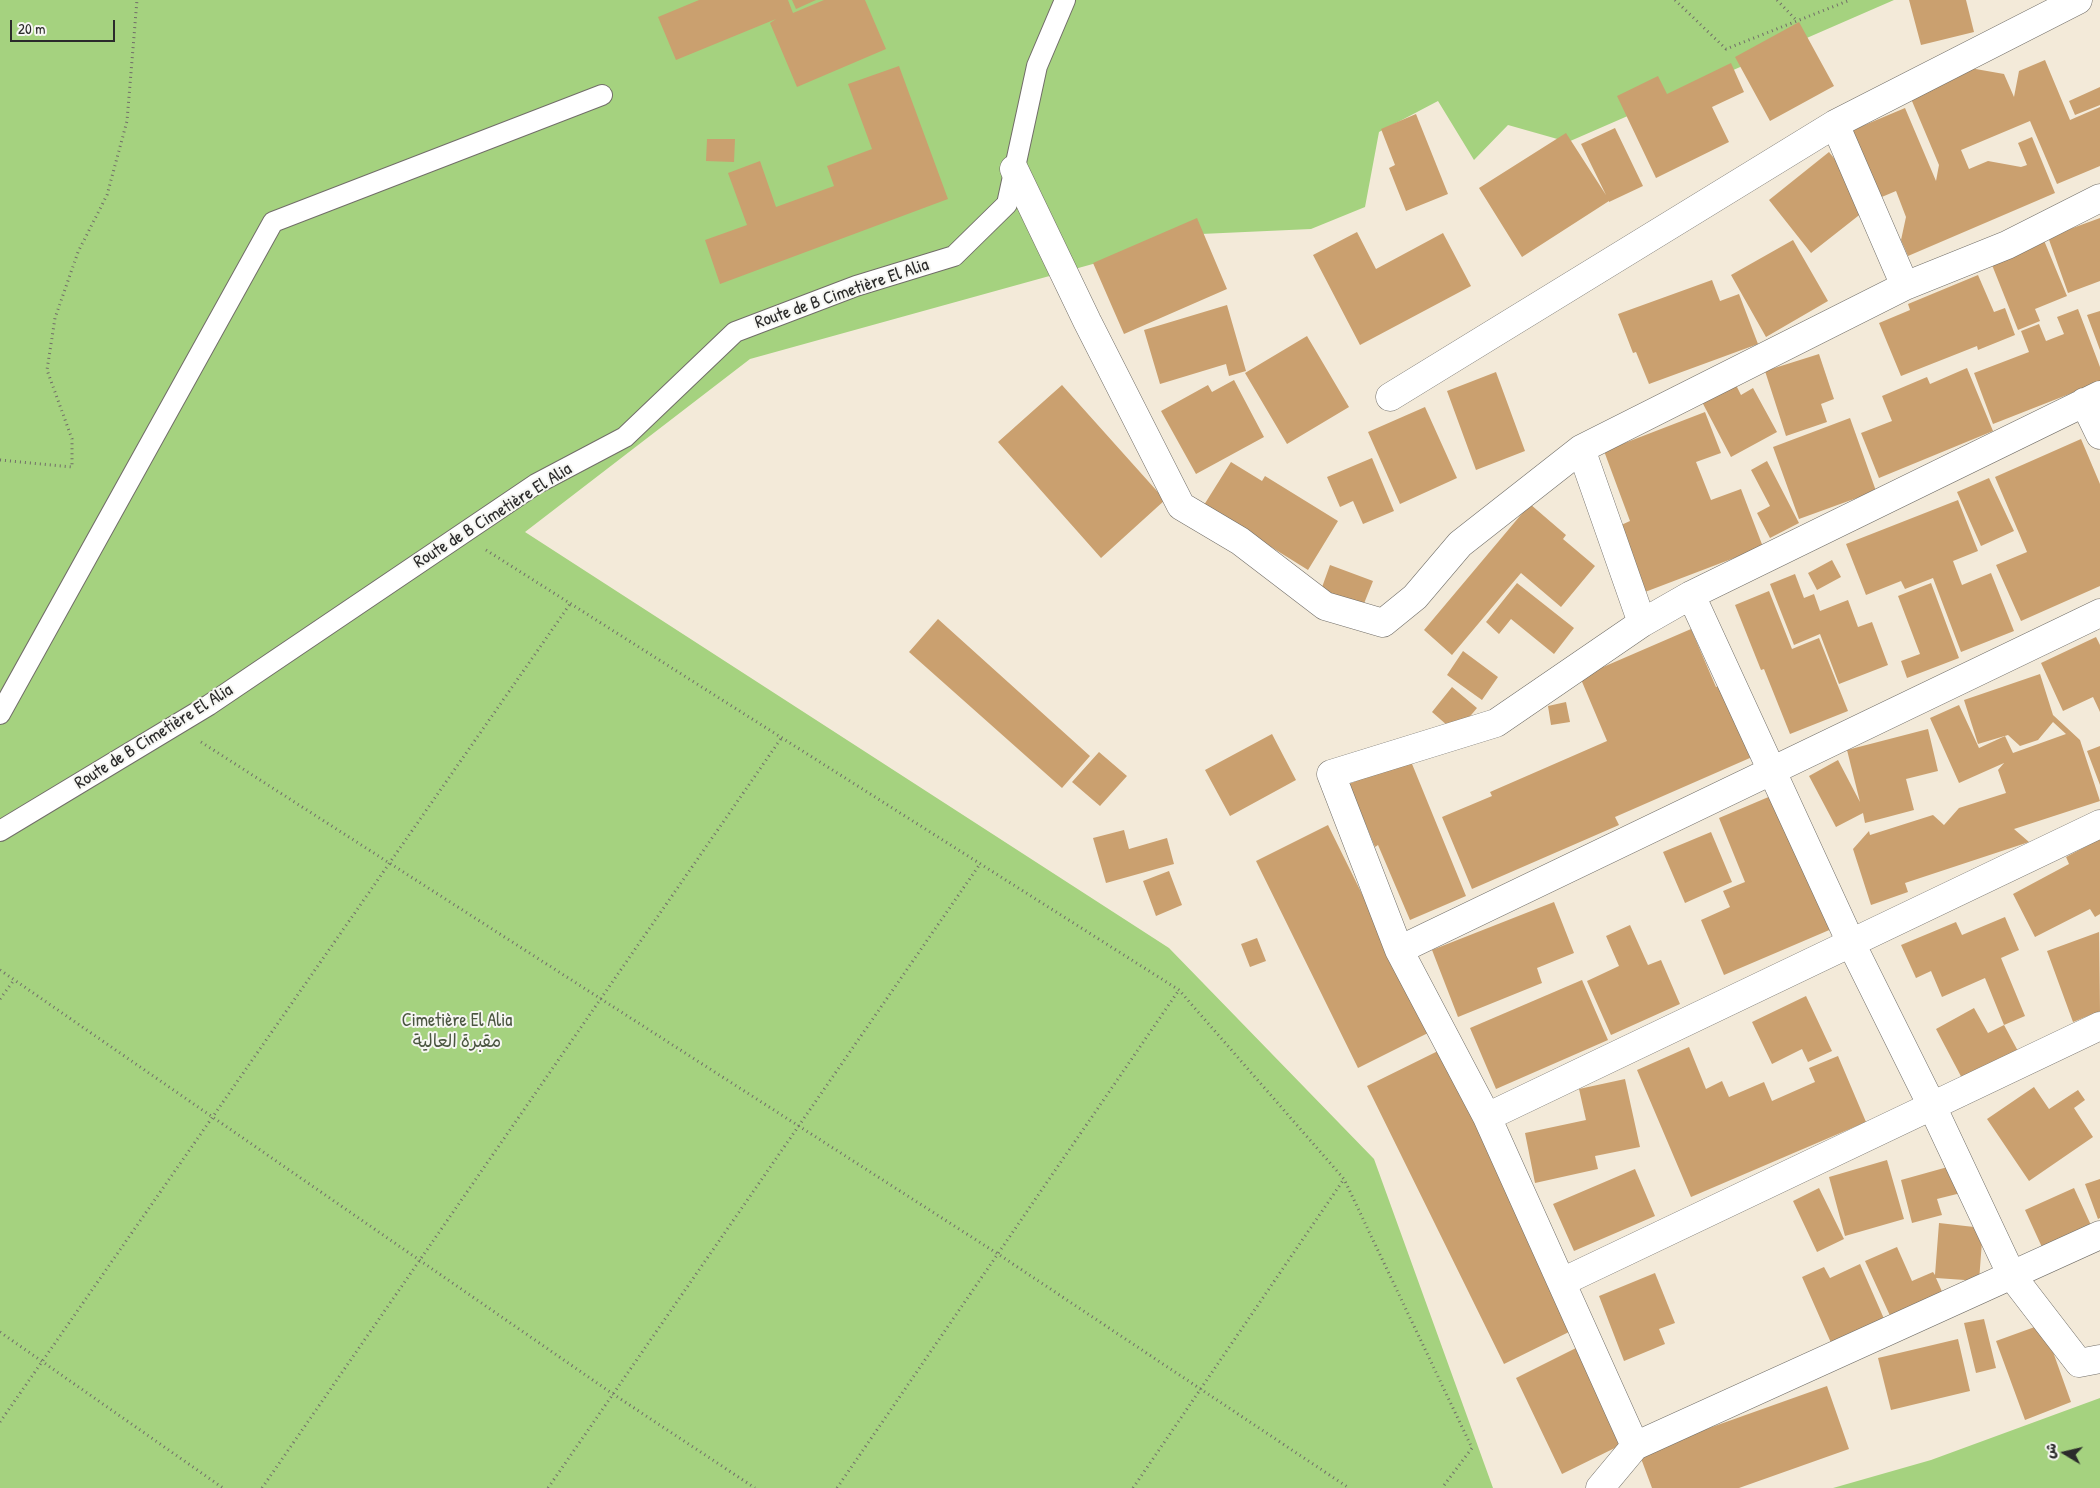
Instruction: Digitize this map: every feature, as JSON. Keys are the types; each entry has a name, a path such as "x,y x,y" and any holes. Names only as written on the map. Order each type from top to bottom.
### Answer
{"street":[{"path":"1390,397 1835,124 2078,0"},
{"path":"1835,124 1905,286"},
{"path":"1014,169 1087,321 1181,506 1240,541 1325,606 1384,623 1415,597 1460,544 1582,449 1905,286 2007,246 2100,198"},
{"path":"1635,1446 1487,1117 1400,950 1331,774 1496,723 1642,623 1691,595 2092,398 2100,435"},
{"path":"1582,449 1642,623"},
{"path":"1691,595 1771,772 2012,1276 2079,1363 2100,1359"},
{"path":"1400,950 2100,613"},
{"path":"1487,1117 2100,824"},
{"path":"1562,1282 2100,1026"},
{"path":"1600,1488 1635,1446 2100,1235"}],"lane":[{"name":"Route de B Cimetière El Alia","path":"0,831 209,705 536,484 625,437 735,332 856,286 954,256 1007,204 1037,66 1065,0"},
{"path":"0,714 273,222 602,95"}],"path":[{"path":"0,460 72,467 72,439 47,370 55,318 78,252 107,196 127,121 137,0"},
{"path":"1675,0 1726,48 1850,0"},
{"path":"1777,0 1797,21"},
{"path":"460,534 1179,990 1344,1179 1472,1448 1442,1488"},
{"path":"0,1422 570,604"},
{"path":"175,726 998,1254 1350,1488"},
{"path":"262,1488 782,738"},
{"path":"548,1488 980,864"},
{"path":"0,970 613,1394 754,1488"},
{"path":"0,999 14,980"},
{"path":"837,1488 1179,990"},
{"path":"1133,1488 1344,1179"},
{"path":"0,1332 223,1488"}],"green space":[{"name":"Cimetière El Alia مقبرة العالية","path":"0,0 1894,0 1568,142 1508,125 1474,160 1438,101 1379,132 1365,207 1311,229 1201,234 750,359 525,532 1169,948 1374,1159 1493,1488 0,1488"},
{"path":"2100,1398 2100,1488 1833,1488 1931,1460"}],"building":[{"path":"699,0 788,0 793,13 824,0 865,0 886,49 797,87 770,23 776,19 676,60 658,17"},
{"path":"792,0 816,0 796,9"},
{"path":"1909,0 1966,0 1974,32 1921,45"},
{"path":"1799,22 1834,86 1770,121 1735,57"},
{"path":"2045,60 2070,120 2100,107 2100,166 2057,184 2030,121 1961,150 1969,169 1988,161 2021,167 2027,165 2018,143 2032,137 2055,193 1908,256 1901,240 1906,217 1896,191 1877,199 1848,132 1905,108 1936,181 1939,165 1909,94 1970,68 2004,74 2014,97 2019,71"},
{"path":"1731,63 1744,92 1712,107 1729,142 1656,178 1617,96 1658,76 1667,94"},
{"path":"899,66 948,199 720,284 705,240 747,225 728,173 760,161 776,207 834,186 827,166 872,149 848,84"},
{"path":"2100,87 2100,105 2075,115 2069,101"},
{"path":"1416,114 1448,194 1406,211 1389,168 1395,165 1381,129"},
{"path":"1615,128 1643,186 1609,201 1522,257 1479,188 1566,133 1606,195 1581,144"},
{"path":"707,139 735,139 734,162 706,161"},
{"path":"1829,152 1872,205 1811,253 1769,200"},
{"path":"1197,218 1227,289 1124,334 1093,263"},
{"path":"2100,218 2100,281 2068,293 2048,237"},
{"path":"1357,232 1376,269 1443,233 1471,286 1360,345 1313,255"},
{"path":"2043,238 2067,296 2035,309 2040,321 2018,330 1990,260"},
{"path":"1793,240 1828,301 1766,337 1731,275"},
{"path":"1978,275 1994,312 2005,308 2015,335 1978,350 1977,346 1901,376 1879,323 1910,310 1908,304"},
{"path":"1712,280 1720,301 1739,294 1758,344 1649,384 1636,352 1633,353 1618,314"},
{"path":"1227,305 1246,371 1229,376 1226,364 1160,384 1144,330"},
{"path":"2078,309 2100,367 2100,382 1993,424 1974,373 2029,352 2021,331 2039,324 2046,341 2064,334 2057,317"},
{"path":"2100,311 2100,350 2087,315"},
{"path":"1307,336 1349,407 1287,444 1245,373"},
{"path":"1819,354 1834,399 1821,404 1827,422 1786,436 1765,371"},
{"path":"1967,368 1993,431 1879,478 1861,433 1892,421 1882,396 1927,377 1930,384"},
{"path":"1496,372 1525,451 1476,470 1447,391"},
{"path":"1234,380 1264,437 1196,474 1161,411 1208,385 1212,392"},
{"path":"1734,381 1741,395 1753,388 1777,432 1731,457 1701,400"},
{"path":"1062,385 1165,500 1101,558 998,442"},
{"path":"1425,407 1457,478 1400,504 1368,432"},
{"path":"1705,412 1721,453 1696,462 1711,500 1741,489 1763,547 1645,592 1619,526 1630,521 1604,451"},
{"path":"1850,418 1876,491 1799,519 1773,447"},
{"path":"2081,439 2100,484 2100,586 2021,621 1996,565 2027,552 1995,477"},
{"path":"1372,458 1394,511 1363,524 1353,501 1340,507 1327,477"},
{"path":"1767,461 1799,523 1770,538 1757,513 1770,506 1751,470"},
{"path":"1231,462 1262,481 1265,476 1338,521 1308,570 1204,505"},
{"path":"1989,478 2014,531 1981,546 1957,492"},
{"path":"1958,500 1978,551 1953,561 1962,585 1991,573 2014,631 1961,652 1933,578 1905,589 1901,581 1866,595 1846,544"},
{"path":"1530,504 1566,535 1563,539 1595,566 1561,607 1521,573 1452,655 1424,630"},
{"path":"1832,560 1841,577 1817,590 1808,573"},
{"path":"1330,565 1373,581 1363,606 1321,590"},
{"path":"1795,574 1804,598 1814,594 1820,611 1848,600 1858,627 1872,622 1888,665 1839,684 1820,634 1794,645 1770,584"},
{"path":"1517,583 1574,628 1554,654 1511,619 1499,634 1486,622"},
{"path":"1931,583 1959,658 1907,678 1901,661 1920,654 1898,596"},
{"path":"1769,591 1792,649 1819,638 1848,711 1790,734 1764,669 1761,670 1735,605"},
{"path":"938,619 1090,756 1062,788 909,652"},
{"path":"1691,629 1716,687 1728,682 1759,754 1615,817 1619,825 1472,889 1442,817 1492,796 1490,792 1607,741 1580,677"},
{"path":"2096,637 2100,645 2100,712 2093,697 2063,711 2041,663"},
{"path":"1463,651 1498,677 1482,700 1447,675"},
{"path":"2040,674 2053,715 2080,740 2100,801 2014,829 2029,842 1905,883 1908,892 1871,905 1853,849 1869,831 1870,835 1933,815 1944,825 1959,808 2006,793 1998,770 2004,763 1959,783 1930,718 1959,705 1979,748 2005,736 2013,753 2066,734 2053,722 2038,740 2020,746 2008,735 1978,744 1964,700"},
{"path":"1452,687 1477,708 1456,733 1432,712"},
{"path":"1566,702 1570,722 1551,725 1548,706"},
{"path":"1928,729 1938,771 1906,779 1914,810 1865,823 1863,813 1836,827 1809,776 1838,760 1860,802 1847,750"},
{"path":"1272,734 1296,780 1230,816 1205,770"},
{"path":"2100,746 2100,785 2087,751"},
{"path":"1099,752 1127,776 1100,806 1072,782"},
{"path":"1410,759 1466,896 1410,920 1378,845 1375,847 1349,784"},
{"path":"1785,790 1841,925 1724,975 1701,920 1730,907 1723,891 1745,882 1719,818"},
{"path":"1328,825 1430,1032 1358,1068 1256,861"},
{"path":"1124,830 1129,849 1167,838 1174,864 1106,883 1093,838"},
{"path":"1711,832 1732,882 1685,903 1663,852"},
{"path":"2100,839 2100,914 2095,917 2090,909 2035,937 2013,894 2069,864 2066,857"},
{"path":"1169,871 1182,905 1156,916 1143,881"},
{"path":"1554,902 1574,953 1537,968 1542,983 1458,1017 1432,950"},
{"path":"2005,917 2019,950 2001,958 2025,1016 2004,1025 1985,978 1942,997 1931,971 1916,978 1901,945 1956,922 1962,935"},
{"path":"1630,925 1648,965 1661,960 1680,1004 1611,1035 1587,981 1619,966 1606,936"},
{"path":"2099,932 2100,1011 2073,1022 2047,951"},
{"path":"1257,938 1266,961 1250,967 1241,944"},
{"path":"1582,980 1608,1040 1496,1089 1470,1028"},
{"path":"1806,996 1832,1051 1808,1062 1802,1049 1772,1064 1752,1022"},
{"path":"1974,1008 1988,1033 2004,1025 2019,1053 1964,1082 1936,1029"},
{"path":"1689,1047 1706,1089 1722,1081 1729,1097 1764,1082 1772,1101 1815,1082 1809,1068 1838,1056 1866,1122 1691,1197 1637,1070"},
{"path":"1440,1050 1577,1328 1504,1364 1367,1086"},
{"path":"1625,1079 1640,1147 1595,1156 1598,1169 1535,1183 1525,1133 1586,1120 1579,1089"},
{"path":"2034,1087 2049,1109 2078,1090 2085,1100 2074,1108 2093,1137 2029,1181 1987,1119"},
{"path":"1887,1160 1904,1219 1845,1236 1829,1177"},
{"path":"1962,1163 1969,1191 1937,1199 1942,1215 1912,1223 1901,1180"},
{"path":"1635,1169 1655,1216 1574,1251 1553,1204"},
{"path":"2100,1179 2100,1218 2098,1219 2085,1184"},
{"path":"1819,1188 1844,1239 1817,1252 1793,1201"},
{"path":"2074,1188 2095,1234 2046,1256 2025,1210"},
{"path":"1939,1223 1983,1228 1979,1281 1936,1278 1944,1296 1892,1320 1865,1261 1897,1247 1912,1281 1933,1272 1935,1275"},
{"path":"1860,1264 1885,1321 1832,1345 1802,1277 1824,1267 1830,1278"},
{"path":"1655,1273 1675,1323 1659,1329 1665,1344 1624,1361 1599,1296"},
{"path":"1984,1319 1996,1368 1976,1373 1964,1323"},
{"path":"2043,1324 2071,1402 2025,1420 1996,1341"},
{"path":"1958,1339 1970,1391 1891,1410 1878,1358"},
{"path":"1578,1347 1625,1443 1562,1474 1516,1378"},
{"path":"1827,1386 1849,1449 1739,1488 1652,1488 1639,1453"}]}
